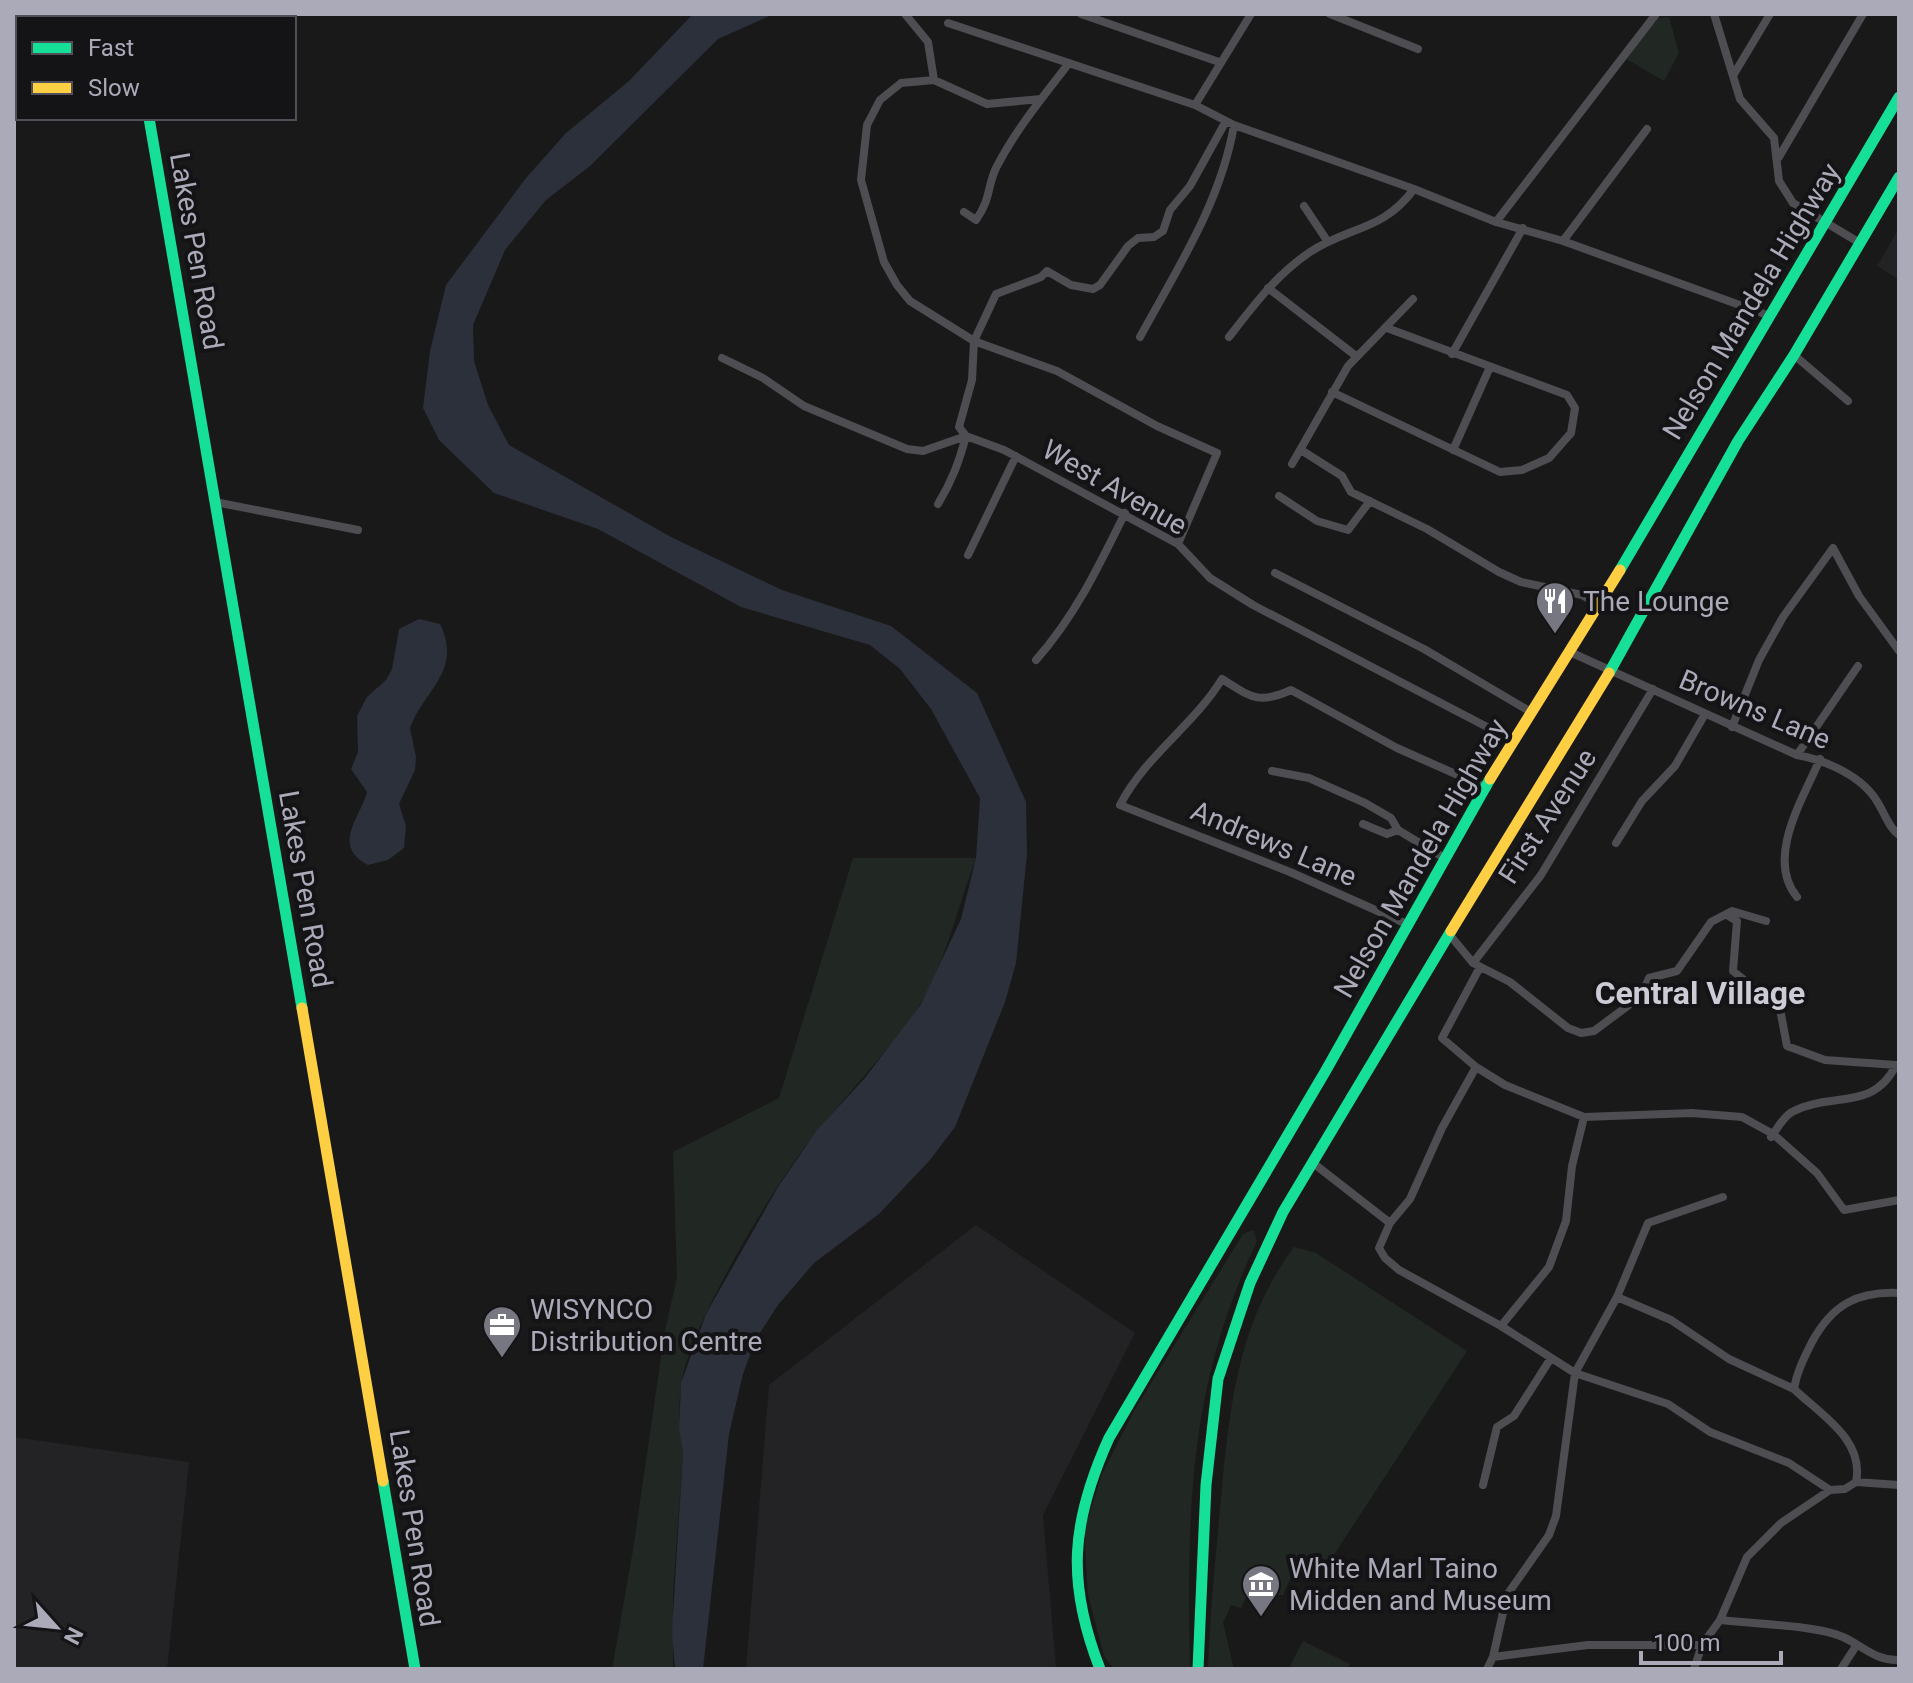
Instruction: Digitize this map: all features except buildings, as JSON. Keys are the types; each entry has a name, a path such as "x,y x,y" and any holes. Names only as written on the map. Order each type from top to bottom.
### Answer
{"main road":[{"name":"Nelson Mandela Highway","path":"1100,1669 1083,1626 1075,1566 1079,1515 1088,1482 1109,1438 1409,925 1512,740 1600,605 1899,97"},
{"name":"Lakes Pen Road","path":"149,120 415,1669"},
{"path":"1198,1669 1206,1485 1218,1379 1250,1283 1283,1212 1318,1158 1448,932 1611,670 1738,441 1794,355 1899,177"}],"street":[{"path":"905,14 928,42 934,80"},
{"path":"1081,14 1219,62"},
{"path":"1195,105 1251,14"},
{"path":"1330,14 1418,49"},
{"path":"1496,222 1656,14"},
{"path":"1714,14 1740,99 1774,138 1779,158 1779,181 1793,203 1860,243"},
{"path":"1734,74 1770,14"},
{"path":"1779,158 1863,14"},
{"path":"948,23 1195,105 1230,123 1496,222 1563,241 1770,316"},
{"path":"964,212 976,220 987,204 994,171 1033,106 1042,99 1069,63"},
{"path":"1042,99 987,104 934,80 901,83 880,100 867,125 861,180 884,262 910,301 974,341 1057,371 1157,426 1217,453 1178,544"},
{"path":"966,436 959,427 972,380 974,341 996,294 1047,271 1071,285 1093,289 1100,285 1128,246 1138,238 1154,237 1163,231 1170,210 1190,186 1230,123"},
{"path":"1140,337 1210,205 1229,153 1230,123"},
{"path":"1563,241 1647,129"},
{"path":"1229,337 1278,276 1328,242 1397,212 1414,189"},
{"path":"1304,206 1328,242"},
{"path":"1452,354 1523,228"},
{"path":"1268,288 1356,356"},
{"path":"1292,464 1356,356 1413,299"},
{"path":"1332,392 1500,472 1522,470 1549,458 1571,433 1575,408 1567,395 1387,328"},
{"path":"1794,355 1848,401"},
{"path":"722,358 763,378 804,406 907,449 923,451 966,436"},
{"path":"1453,450 1490,367"},
{"path":"938,504 956,474 966,436"},
{"name":"West Avenue","path":"966,436 1016,456 1125,513 1178,544 1210,578 1253,605 1512,740"},
{"path":"1301,450 1342,476 1351,492 1521,582 1559,588 1600,605"},
{"path":"968,555 1016,456"},
{"path":"1279,496 1317,521 1348,530 1370,501"},
{"path":"215,502 358,530"},
{"path":"1036,660 1057,636 1089,588 1125,513"},
{"path":"1732,727 1759,660 1783,617 1833,548 1859,596 1899,651"},
{"path":"1275,573 1424,649 1532,713"},
{"name":"Browns Lane","path":"1570,652 1797,755 1820,759 1849,776 1876,798 1899,835"},
{"path":"1797,755 1858,666"},
{"name":"Andrews Lane","path":"1409,925 1290,872 1120,805 1143,768 1208,701 1222,679 1255,699 1271,699 1291,690 1397,748 1488,788"},
{"name":"First Avenue","path":"1476,1067 1442,1038 1477,965 1541,875 1653,689"},
{"path":"1616,843 1642,801 1675,766 1705,714"},
{"path":"1797,897 1785,877 1788,835 1820,759"},
{"path":"1272,771 1309,778 1344,793 1391,818 1398,830 1447,859"},
{"path":"1363,824 1387,834 1398,830"},
{"path":"1448,932 1477,965 1510,982 1568,1028 1581,1033 1594,1031 1641,996 1649,978 1677,971 1711,922 1732,911 1766,921"},
{"path":"1727,915 1737,921 1733,971 1780,1009 1787,1046 1825,1060 1896,1065 1887,1085 1872,1094 1815,1103 1788,1114 1772,1136"},
{"path":"1830,1490 1789,1463 1710,1432 1668,1404 1575,1373 1385,1258 1379,1248 1390,1223 1410,1199 1442,1128 1476,1067 1505,1085 1584,1117 1692,1113 1742,1117 1772,1136 1817,1173 1844,1210 1899,1200"},
{"path":"1501,1326 1549,1267 1566,1221 1572,1166 1584,1117"},
{"path":"1318,1158 1390,1223"},
{"path":"1487,1669 1493,1657 1507,1595 1549,1535 1556,1516 1575,1373 1617,1297 1648,1223 1723,1197"},
{"path":"1794,1389 1796,1372 1824,1320 1841,1302 1877,1292 1899,1293"},
{"path":"1617,1297 1671,1320 1729,1359 1794,1389 1850,1441 1860,1464 1856,1482"},
{"path":"1483,1485 1497,1427 1514,1416 1551,1358"},
{"path":"1694,1669 1702,1645 1720,1620 1747,1557 1781,1523 1830,1490 1845,1489 1856,1482 1899,1485"},
{"path":"1720,1620 1816,1630 1843,1636 1888,1665 1899,1660"},
{"path":"1493,1657 1588,1645 1702,1645"},
{"path":"1841,1669 1856,1646"}],"shaded area":[{"path":"693,14 774,14 718,39 590,166 546,200 505,250 473,325 474,361 488,405 509,445 671,537 782,590 891,626 977,693 1026,802 1027,854 1016,963 1005,1002 955,1127 930,1160 879,1214 814,1263 778,1305 756,1339 743,1374 729,1434 703,1669 675,1669 672,1632 683,1452 679,1430 681,1383 706,1314 778,1187 817,1130 865,1078 921,1004 961,919 976,858 980,798 931,709 900,669 870,645 741,607 598,529 494,493 439,440 423,408 430,351 446,285 526,178 566,133 629,81"},
{"path":"1669,17 1679,53 1664,81 1621,56 1649,19"},
{"path":"1899,228 1899,280 1877,266"},
{"path":"419,619 440,624 447,655 439,679 410,728 416,757 415,770 399,804 406,826 404,848 388,860 368,865 351,849 350,840 367,792 351,769 358,752 357,716 367,697 386,680 392,669 399,629"},
{"path":"853,858 976,858 928,991 883,1053 802,1151 760,1215 700,1327 687,1360 680,1394 683,1452 673,1594 673,1669 612,1669 665,1330 677,1278 673,1152 779,1098"},
{"path":"976,1225 1135,1333 1043,1515 1056,1669 746,1669 769,1385"},
{"path":"1253,1230 1257,1241 1234,1295 1217,1347 1196,1450 1190,1556 1190,1669 1114,1669 1104,1656 1088,1595 1084,1530 1102,1474 1135,1409 1243,1234"},
{"path":"1294,1247 1316,1253 1467,1351 1326,1567 1309,1565 1290,1579 1283,1595 1247,1595 1241,1608 1231,1605 1223,1623 1234,1669 1208,1669 1223,1474 1238,1372 1259,1308 1274,1277"},
{"path":"14,1437 189,1462 167,1669 14,1669"},
{"path":"1303,1641 1350,1664 1347,1669 1298,1669 1290,1666"}],"traffic: fast":[{"path":"1620,570 1899,97"},
{"path":"149,120 302,1008"},
{"path":"1609,673 1738,441 1794,355 1899,177"},
{"path":"1100,1669 1082,1608 1078,1552 1087,1497 1109,1438 1325,1072 1490,779"},
{"path":"1198,1669 1206,1485 1218,1379 1250,1283 1283,1212 1451,931"},
{"path":"383,1481 415,1669"}],"traffic: slow":[{"path":"1490,779 1620,570"},
{"path":"1451,931 1609,673"},
{"path":"302,1008 383,1481"}],"place":[{"name":"The Lounge","path":"1555,635"},
{"name":"WISYNCO Distribution Centre","path":"502,1359"},
{"name":"White Marl Taino Midden and Museum","path":"1261,1618"}],"district":[{"name":"Central Village","path":"1700,993"}]}
